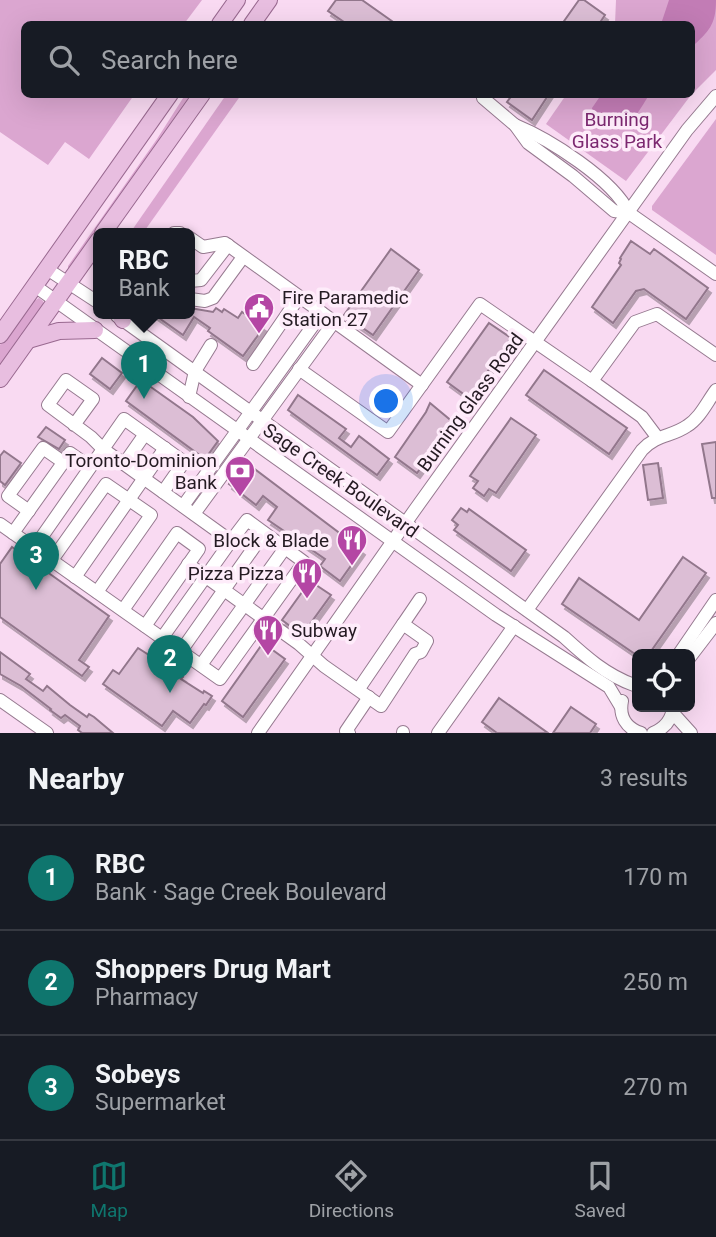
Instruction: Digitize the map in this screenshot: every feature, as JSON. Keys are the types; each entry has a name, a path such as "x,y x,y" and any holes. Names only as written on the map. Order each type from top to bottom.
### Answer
{"main road":[{"path":"222,21 237,0"},
{"path":"253,21 269,0"},
{"path":"0,335 167,98"},
{"path":"108,228 199,98"},
{"path":"0,379 93,248"},
{"path":"28,341 59,331 95,330"}],"street":[{"name":"Burning Glass Road","path":"258,733 687,130 716,96"},
{"path":"483,98 515,125 536,134 581,164 622,199 629,213 716,274"},
{"path":"195,241 203,247 225,243 422,385"},
{"path":"195,281 201,280 228,245"},
{"path":"195,300 205,301 213,298 243,257"},
{"path":"47,269 93,299"},
{"name":"Sage Creek Boulevard","path":"35,286 514,626 609,687 629,727 641,733"},
{"path":"253,364 299,297"},
{"path":"299,369 388,432 480,304 642,417 657,438"},
{"path":"188,510 237,430 322,313"},
{"path":"592,381 635,322 657,314 716,355"},
{"name":"Sage Creek Boulevard","path":"124,319 564,637 595,664 615,678 632,684"},
{"path":"188,510 263,420 334,322"},
{"path":"189,397 195,371 211,345"},
{"path":"527,610 642,450 657,438 685,428 695,420 716,390"},
{"path":"34,548 124,419 184,462 163,492"},
{"path":"74,425 231,541"},
{"path":"124,464 145,434"},
{"path":"29,511 8,496 43,448 64,462"},
{"path":"75,577 165,448"},
{"path":"13,533 70,453 90,467"},
{"path":"52,561 106,484 151,515 97,592"},
{"path":"0,524 220,679 304,562 247,520 162,638"},
{"path":"123,610 177,533 199,549 145,626"},
{"path":"181,651 264,533"},
{"path":"201,665 285,548"},
{"path":"188,564 381,706 415,654 421,652 428,641 403,624"},
{"path":"349,733 346,731 364,694 420,599"},
{"path":"682,649 716,600"},
{"path":"695,650 716,623"},
{"path":"438,733 514,626"},
{"path":"621,733 626,692 632,688"},
{"path":"2,704 47,733"},
{"path":"659,732 666,725 671,712"},
{"path":"674,712 691,733"}],"green space":[{"path":"0,0 202,0 186,21 21,21 21,98 132,98 89,159 65,142 48,165 0,132"},
{"name":"Burning Glass Park","path":"616,0 716,0 716,70 695,91 695,21 615,21"},
{"path":"183,98 191,98 97,228 95,228"},
{"path":"224,98 239,98 147,228 133,228"},
{"name":"Burning Glass Park","path":"564,98 689,98 626,181 546,124"},
{"path":"716,119 716,255 652,210 652,206"},
{"path":"93,230 93,234 68,269"},
{"path":"39,298 44,305 0,367 0,345 29,304"}],"shaded area":[{"path":"669,0 716,0 715,16 710,27 695,44 695,21 662,21"},
{"path":"599,98 647,98 632,120 619,129 603,126 593,118 592,108"}],"building":[{"path":"336,0 362,0 392,21 343,21 328,11"},
{"path":"579,0 584,0 605,15 601,21 564,21"},
{"path":"510,98 546,98 532,120 507,102"},
{"path":"631,241 650,254 654,249 708,288 686,319 644,289 636,291 613,323 592,307 621,265 620,258"},
{"path":"391,249 419,270 373,335 344,315"},
{"path":"216,308 222,312 224,309 238,318 242,312 264,327 243,356 208,331 210,328 195,318 195,309 213,312"},
{"path":"160,319 193,319 183,335"},
{"path":"489,323 511,338 469,398 447,382"},
{"path":"102,358 122,373 110,389 90,374"},
{"path":"544,370 627,428 609,454 526,395"},
{"path":"141,380 193,417 218,441 205,459 126,401"},
{"path":"298,395 346,429 339,438 351,447 359,436 389,459 377,475 288,410"},
{"path":"430,403 454,423 417,473 395,457"},
{"path":"511,418 536,435 496,493 489,489 484,496 473,488 478,481 470,476"},
{"path":"46,427 65,440 59,449 38,437"},
{"path":"716,442 716,498 712,498 702,444"},
{"path":"4,451 21,463 5,485 0,481 0,456"},
{"path":"244,461 362,550 340,581 320,566 325,559 268,520 277,507 263,496 256,505 229,484"},
{"path":"658,463 663,498 648,500 643,465"},
{"path":"461,508 467,512 469,509 526,550 511,571 454,530 458,525 452,520"},
{"path":"12,547 109,616 79,660 89,667 82,676 0,617 0,564"},
{"path":"683,557 706,573 653,649 632,649 632,652 562,604 579,578 639,620"},
{"path":"310,581 331,595 302,635 282,620"},
{"path":"263,643 285,659 243,717 222,701"},
{"path":"138,648 183,677 181,679 212,696 190,723 173,711 162,726 103,684 113,670 119,674"},
{"path":"0,652 30,674 26,679 43,691 47,686 70,705 87,717 89,714 94,717 113,733 82,733 78,730 80,726 65,715 61,718 21,686 0,674"},
{"path":"499,698 548,733 497,733 482,722"},
{"path":"571,707 596,724 590,733 553,733"}],"place":[{"name":"Fire Paramedic Station 27","path":"259,335"},
{"name":"RBC","path":"144,399"},
{"name":"Toronto-Dominion Bank","path":"240,498"},
{"name":"Block & Blade","path":"352,567"},
{"name":"Sobeys","path":"36,590"},
{"name":"Pizza Pizza","path":"307,600"},
{"name":"Subway","path":"268,657"},
{"name":"Shoppers Drug Mart","path":"170,693"}]}
